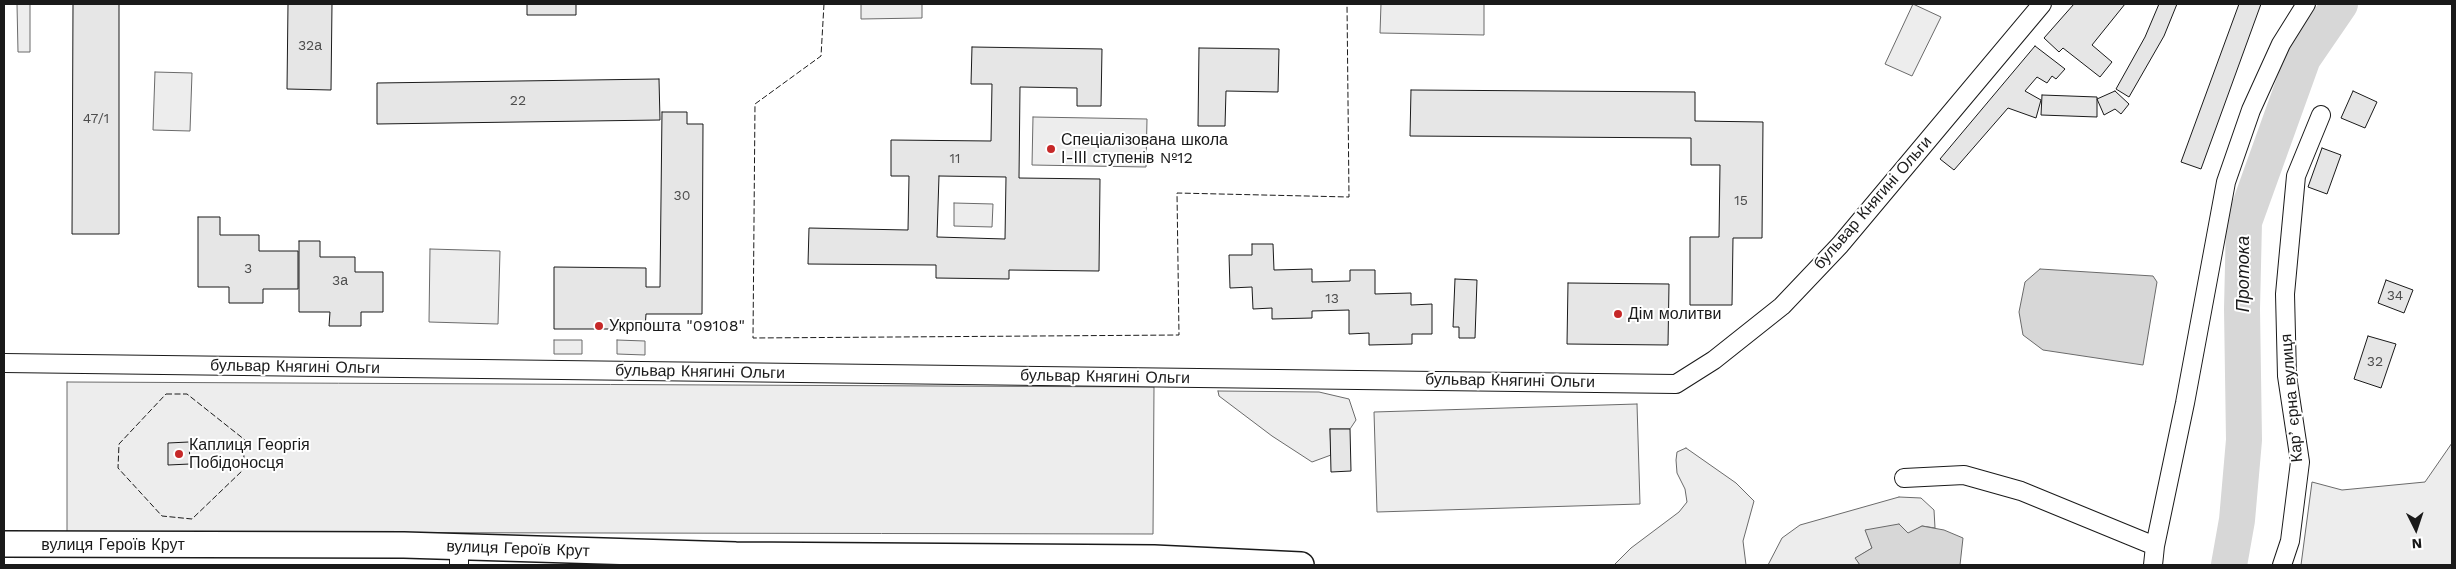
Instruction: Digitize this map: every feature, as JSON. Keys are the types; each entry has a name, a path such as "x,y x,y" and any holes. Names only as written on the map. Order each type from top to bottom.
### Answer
{"street":[{"name":"бульвар Княгині Ольги","path":"4,363 1676,384 1714,360 1782,306 1840,245 2042,4"},
{"path":"2153,565 2154,546 2185,403 2226,182 2251,110 2281,44 2306,4"},
{"name":"Карʼєрна вулиця","path":"2282,565 2290,541 2300,462 2287,376 2285,294 2296,176 2321,115"},
{"path":"1904,478 1964,475 2021,491 2154,546"},
{"name":"вулиця Героїв Крут","path":"4,544 404,545 459,557 736,555 1301,565"}],"shaded area":[{"path":"17,4 30,4 30,52 18,52"},
{"path":"861,4 922,4 922,18 861,19"},
{"path":"1381,4 1484,4 1484,35 1380,33"},
{"path":"1913,4 1941,17 1912,76 1885,64"},
{"path":"155,72 192,73 190,131 153,130"},
{"path":"1033,117 1147,119 1146,167 1032,165"},
{"path":"954,203 993,204 992,227 954,226"},
{"path":"430,249 500,251 498,324 429,322"},
{"path":"2040,269 2153,276 2157,282 2143,365 2043,350 2023,335 2019,312 2025,282"},
{"path":"554,340 582,340 582,354 554,354"},
{"path":"617,340 645,341 645,355 617,354"},
{"path":"67,382 1154,387 1153,534 67,532"},
{"path":"1218,391 1319,392 1349,399 1356,420 1350,429 1330,429 1331,455 1312,462 1272,436 1219,396"},
{"path":"1637,404 1640,504 1377,512 1374,412"},
{"path":"2452,443 2452,565 2301,565 2312,482 2342,490 2425,482"},
{"path":"1686,448 1736,483 1754,501 1743,541 1746,565 1614,565 1631,548 1679,512 1687,502 1685,489 1677,473 1676,460 1677,452"},
{"path":"1899,497 1921,498 1934,510 1935,528 1922,526 1908,534 1866,530 1872,548 1856,558 1860,565 1768,565 1782,538 1800,525"},
{"path":"1899,524 1908,533 1922,526 1944,530 1963,538 1960,565 1860,565 1855,558 1872,548 1865,530"}],"building":[{"path":"73,4 119,4 119,234 72,234"},
{"path":"288,4 332,4 331,90 287,89"},
{"path":"527,4 576,4 576,15 527,15"},
{"path":"2074,4 2125,4 2092,45 2112,62 2100,77 2063,48 2059,52 2044,38"},
{"path":"2159,4 2177,4 2164,36 2129,97 2116,89 2145,37"},
{"path":"2239,4 2261,4 2201,169 2181,162"},
{"path":"2035,46 2065,69 2056,79 2052,76 2047,83 2037,77 2025,91 2041,100 2036,118 2008,108 1954,170 1940,159"},
{"path":"972,47 1102,49 1101,106 1077,106 1077,88 1020,87 1019,178 1100,179 1099,271 1009,270 1009,279 936,278 936,265 808,264 809,228 908,230 909,176 891,176 891,140 991,141 992,84 971,84","holes":["939,176 1006,177 1005,239 937,237"]},
{"path":"1199,48 1279,49 1278,92 1226,91 1225,126 1198,126"},
{"path":"659,79 660,120 377,124 377,83"},
{"path":"1411,90 1695,92 1695,121 1763,122 1762,238 1733,238 1732,305 1690,305 1690,237 1719,237 1720,165 1691,165 1691,138 1410,136"},
{"path":"2115,91 2129,104 2121,114 2115,109 2104,115 2097,99"},
{"path":"2353,91 2377,102 2365,128 2341,118"},
{"path":"2042,95 2097,97 2097,117 2041,115"},
{"path":"662,112 687,112 687,124 703,124 702,314 646,314 645,329 554,329 554,267 646,268 646,287 660,287"},
{"path":"2322,148 2341,155 2327,194 2308,187"},
{"path":"198,217 220,217 220,235 259,235 259,251 298,251 298,289 263,289 263,303 229,303 229,287 198,287"},
{"path":"299,241 320,241 320,257 355,257 355,272 383,272 383,312 361,312 361,326 329,326 330,312 299,312"},
{"path":"1252,244 1273,244 1274,270 1312,269 1312,282 1350,281 1350,270 1375,270 1375,294 1411,293 1411,305 1432,304 1432,334 1412,334 1412,344 1369,345 1369,333 1349,334 1349,310 1312,311 1312,318 1272,319 1272,308 1253,309 1252,287 1230,288 1229,255 1252,255"},
{"path":"1455,279 1477,280 1475,338 1459,338 1459,327 1453,327"},
{"path":"2386,280 2413,290 2404,313 2378,303"},
{"name":"Дім молитви","path":"1568,283 1669,284 1668,345 1567,344"},
{"path":"2368,336 2396,344 2381,388 2354,379"},
{"path":"1330,429 1350,429 1351,471 1331,472"},
{"name":"Каплиця Георгія Побідоносця","path":"189,442 190,464 168,465 168,443"}],"waterway":[{"name":"Протока","path":"2229,565 2237,520 2244,440 2242,309 2244,222 2303,58 2340,4"}],"fence":[{"path":"824,4 821,56 755,104 753,338 1179,335 1177,193 1349,197 1347,4"},
{"path":"166,394 187,394 245,440 243,470 192,519 162,516 118,468 119,444 166,394"}],"place":[{"name":"Спеціалізована школа І-ІІІ ступенів №12","path":"1051,149"},
{"name":"Дім молитви","path":"1618,314"},
{"name":"Укрпошта \"09108\"","path":"599,326"},
{"name":"Каплиця Георгія Побідоносця","path":"179,454"}]}
